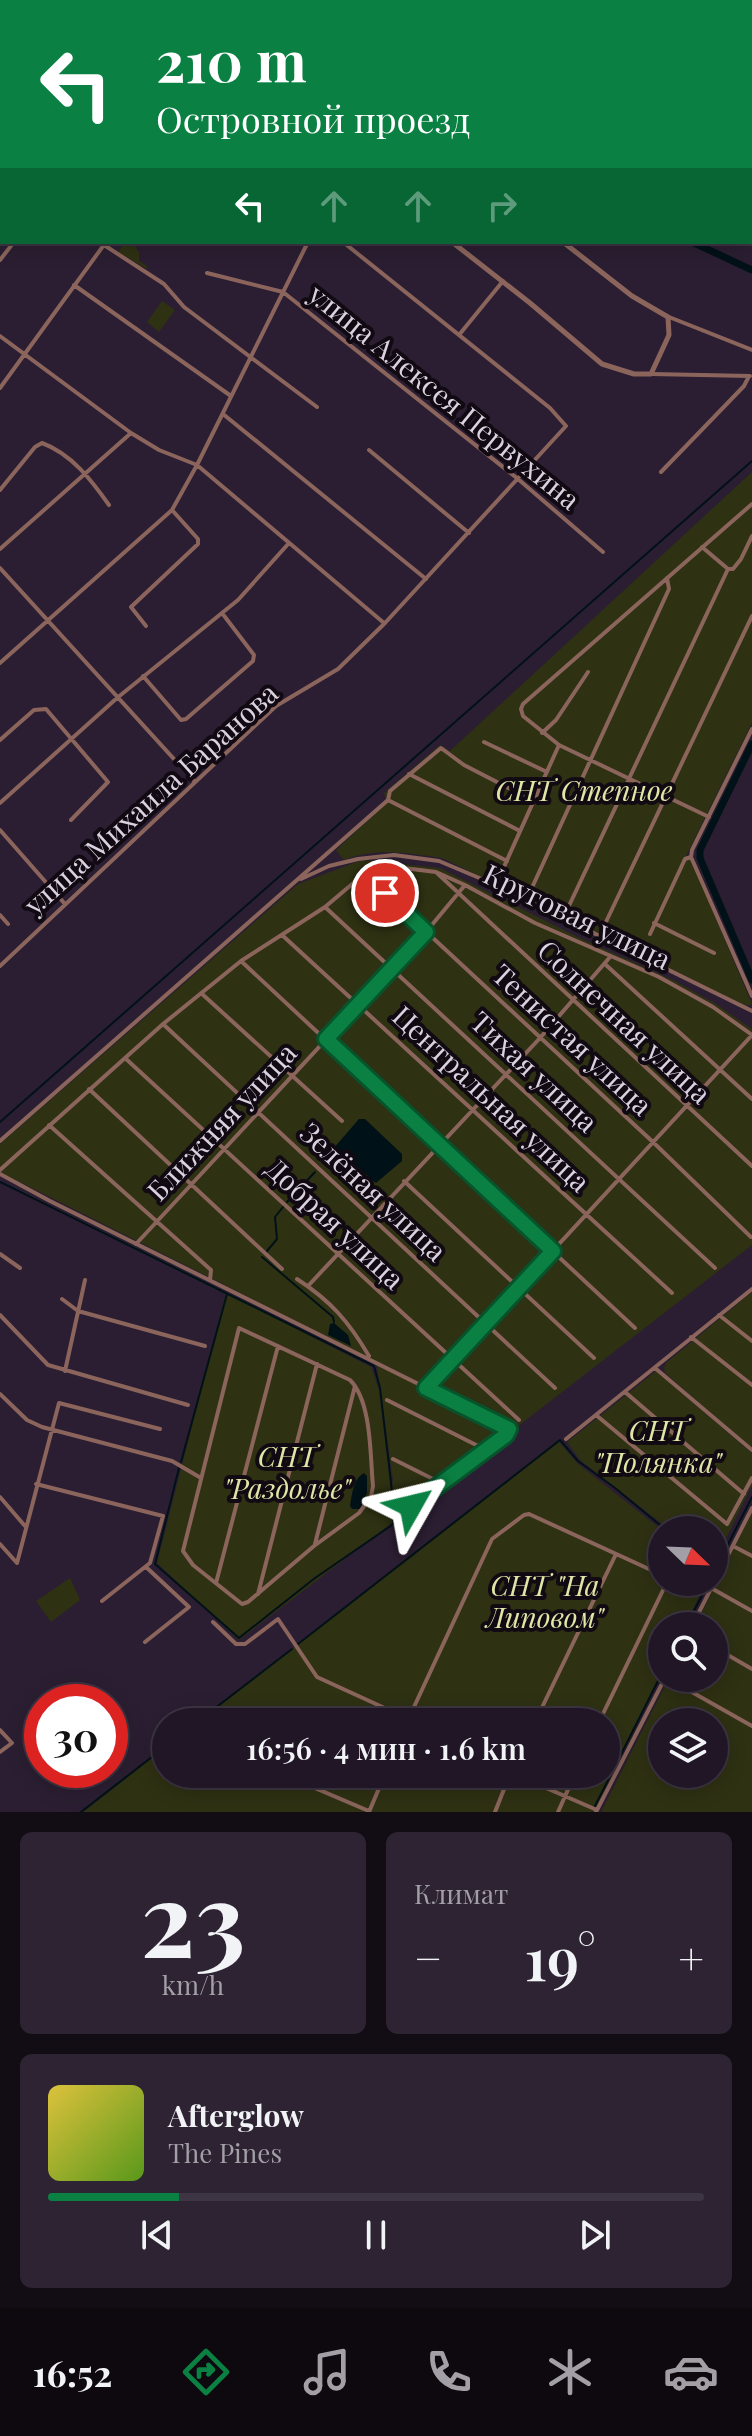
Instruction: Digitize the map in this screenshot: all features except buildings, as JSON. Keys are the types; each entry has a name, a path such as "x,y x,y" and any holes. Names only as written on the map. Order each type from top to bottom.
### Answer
{"street":[{"path":"0,260 12,244"},
{"path":"0,388 105,244 164,284 184,307 317,407"},
{"path":"0,663 172,510 307,244"},
{"path":"349,244 459,335 503,281"},
{"path":"455,244 602,364 634,374 751,376"},
{"path":"566,244 632,296 668,317 752,350"},
{"name":"улица Алексея Первухина","path":"207,273 283,292 518,479 603,552"},
{"path":"74,285 231,396"},
{"path":"651,374 669,335 668,317"},
{"name":"улица Михаила Баранова","path":"0,966 276,706 338,669 385,623 566,426 550,408 459,335"},
{"path":"0,336 131,433 159,450 197,465 385,623"},
{"path":"661,472 751,376"},
{"path":"223,413 426,579"},
{"path":"0,549 131,433"},
{"path":"0,490 35,447 42,443 85,473 109,505"},
{"path":"369,450 469,533"},
{"path":"709,817 559,745 523,716 521,709 523,704 752,504"},
{"path":"146,626 131,607 198,544 198,539 172,510"},
{"path":"702,547 728,569 733,569 752,536"},
{"path":"0,803 117,698 238,600 289,543"},
{"path":"0,568 194,781"},
{"path":"567,910 728,569"},
{"path":"530,892 669,589 667,578"},
{"path":"143,676 181,720 194,713 253,661 254,655 222,613"},
{"path":"604,926 752,616"},
{"path":"542,733 556,720 588,672"},
{"path":"0,740 34,710 46,709 108,782 71,820"},
{"path":"752,729 691,857 752,996"},
{"path":"484,742 547,772"},
{"path":"498,880 559,745"},
{"path":"0,1141 388,800 390,791 441,748 464,765 534,801"},
{"path":"409,774 520,831"},
{"path":"388,800 507,861"},
{"path":"0,830 65,904"},
{"path":"299,879 329,866 358,859 394,855 439,861 496,885 752,1011"},
{"path":"650,934 685,859 691,857"},
{"name":"Круговая улица","path":"364,874 376,868 395,867 436,872 535,923 659,977 713,1007 752,1035 426,1388"},
{"name":"Солнечная улица","path":"436,872 752,1166"},
{"path":"364,874 325,907 241,961 163,1024 0,1172 136,1244 509,1429 506,1435 411,1506"},
{"name":"Тенистая улица","path":"364,874 751,1237"},
{"name":"Ближняя улица","path":"136,1244 426,932 465,885"},
{"name":"Тихая улица","path":"325,907 715,1268"},
{"path":"0,915 8,924"},
{"path":"654,923 714,953"},
{"name":"Центральная улица","path":"282,935 672,1293"},
{"path":"308,1286 540,1038 610,957"},
{"path":"241,961 635,1328"},
{"path":"606,965 752,1099"},
{"path":"201,993 342,1121"},
{"name":"Зелёная улица","path":"163,1024 555,1388"},
{"name":"Добрая улица","path":"125,1058 519,1420"},
{"path":"89,1089 282,1269"},
{"path":"49,1125 211,1270 210,1280"},
{"path":"404,1181 594,1358"},
{"path":"0,1254 20,1268"},
{"path":"297,1279 334,1307 350,1324 370,1358"},
{"path":"65,1371 85,1280"},
{"path":"566,1439 752,1289"},
{"path":"62,1299 78,1311 205,1346"},
{"path":"0,1315 48,1365 188,1405"},
{"path":"719,1315 752,1341"},
{"path":"239,1328 317,1364 355,1385 362,1399 373,1486 371,1497 359,1513 314,1546 248,1602 238,1603 193,1565 183,1551 239,1328"},
{"path":"691,1337 752,1385"},
{"path":"216,1583 278,1346"},
{"path":"258,1594 317,1364"},
{"path":"655,1368 752,1450"},
{"path":"314,1546 355,1385"},
{"path":"625,1392 744,1494"},
{"path":"0,1394 27,1420 50,1430 172,1461 201,1478"},
{"path":"387,1400 486,1450"},
{"path":"0,1544 17,1563 59,1403 160,1429"},
{"path":"596,1415 727,1524 752,1478"},
{"path":"393,1459 441,1483"},
{"path":"36,1484 163,1516 150,1563 102,1601"},
{"path":"0,1497 25,1527"},
{"path":"728,1556 752,1508"},
{"path":"412,1708 492,1539 524,1515 529,1514 648,1569"},
{"path":"733,1546 752,1556"},
{"path":"542,1708 616,1554"},
{"path":"145,1642 189,1607 146,1567"},
{"path":"606,1708 660,1596"},
{"path":"725,1596 752,1611"},
{"path":"213,1622 236,1644 245,1644 278,1619 317,1677 385,1708"},
{"path":"728,1655 752,1669"},
{"path":"546,1788 596,1811 659,1692"},
{"path":"691,1692 752,1726"},
{"path":"0,1730 12,1743 0,1752"},
{"path":"315,1788 369,1811 379,1788"},
{"path":"495,1812 506,1788"},
{"path":"558,1812 569,1788"}],"green space":[{"path":"124,244 134,244 139,252 139,261 147,269 118,252"},
{"path":"162,301 175,310 159,332 147,322"},
{"name":"СНТ Степное","path":"752,472 752,723 686,856 691,860 752,1004 747,1006 442,858 380,852 344,860 336,850 387,803 384,793 440,745 450,751"},
{"name":"СНТ \"Раздолье\"","path":"362,860 440,868 580,938 675,981 752,1029 752,1245 410,1510 391,1493 393,1522 239,1640 157,1563 226,1293 371,1367 379,1390 391,1489 393,1480 376,1361 0,1172 0,1144 298,884"},
{"path":"752,1292 752,1449 665,1373 664,1367"},
{"name":"СНТ \"Полянка\"","path":"656,1371 752,1453 752,1485 728,1534 728,1516 652,1516 580,1460 567,1442"},
{"name":"СНТ \"На Липовом\"","path":"559,1442 578,1464 648,1519 648,1596 699,1596 692,1612 648,1612 648,1692 653,1692 620,1759 620,1708 216,1708"},
{"path":"752,1512 752,1812 601,1812 613,1788 620,1788 620,1775 648,1719 648,1788 728,1788 728,1708 654,1708 662,1692 728,1692 728,1612 702,1612 710,1596 728,1596 728,1560"},
{"path":"70,1578 80,1600 51,1622 36,1601"},
{"name":"СНТ \"На Липовом\"","path":"152,1758 152,1788 606,1788 594,1812 83,1812 114,1788 128,1788 128,1777"}],"shaded area":[{"path":"359,1119 365,1119 402,1154 402,1161 376,1183 333,1149"},
{"path":"334,1323 348,1335 351,1346 328,1335 330,1324"},
{"path":"364,1473 367,1476 367,1493 360,1509 352,1509 350,1506 357,1479"}],"waterway":[{"path":"696,244 752,270"},
{"path":"0,1122 752,461"},
{"path":"752,744 700,850 700,858 752,980"},
{"path":"330,1155 335,1151"},
{"path":"287,1202 315,1172"},
{"path":"0,1182 374,1366 380,1388 395,1517 392,1525 315,1578 239,1638 155,1564 179,1468"},
{"path":"267,1251 277,1239 275,1217 283,1207"},
{"path":"262,1257 333,1317 334,1322"},
{"path":"181,1462 227,1294"},
{"path":"298,1644 560,1440 578,1461 649,1516"},
{"path":"728,1544 752,1497"},
{"path":"693,1612 702,1596"},
{"path":"215,1708 292,1649"},
{"path":"595,1806 652,1692"},
{"path":"81,1812 152,1757"}],"route":[{"path":"385,893 426,932 326,1039 553,1251 426,1388 509,1429 506,1435 411,1506"}]}
